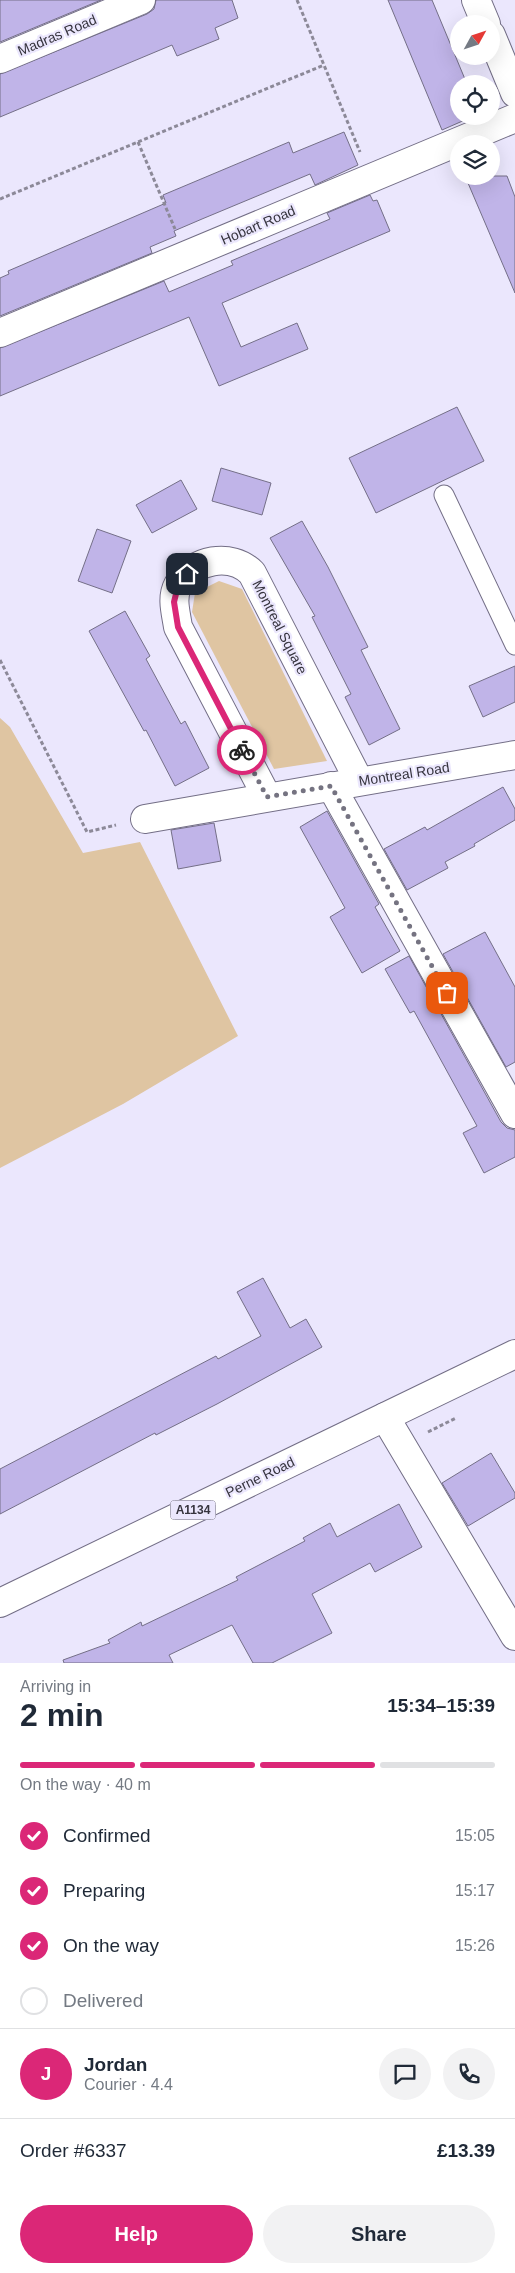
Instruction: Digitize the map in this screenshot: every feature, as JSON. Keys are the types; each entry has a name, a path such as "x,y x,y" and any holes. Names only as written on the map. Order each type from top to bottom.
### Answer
{"street":[{"name":"Madras Road","path":"0,59 141,0"},
{"path":"476,0 482,15"},
{"path":"500,57 515,93"},
{"name":"Hobart Road","path":"0,333 515,118"},
{"name":"Montreal Square","path":"267,797 178,627 174,602 178,586 187,574 202,565 217,561 234,561 244,565 252,573 359,781"},
{"name":"Montreal Road","path":"145,819 515,755"},
{"path":"331,786 515,1114"},
{"name":"Perne Road","path":"0,1603 515,1354"},
{"path":"385,1417 515,1636"}],"lane":[{"path":"444,494 515,645"}],"path":[{"path":"297,0 372,178"},
{"path":"0,199 324,65"},
{"path":"138,142 186,255"},
{"path":"0,660 87,832 145,819"}],"shaded area":[{"path":"219,581 242,589 327,761 274,769 192,612 195,593"},
{"path":"0,718 10,727 83,853 140,842 238,1036 123,1104 0,1168"}],"building":[{"path":"0,0 101,0 0,42"},
{"path":"156,0 232,0 238,18 215,28 219,39 177,56 172,45 0,117 0,74 147,14 154,9"},
{"path":"388,0 432,0 450,43 450,65 459,65 463,75 450,75 450,125 453,125 442,130"},
{"path":"344,132 358,165 315,185 310,174 202,219 174,231 176,236 150,247 152,253 0,316 0,278 9,274 8,271 166,203 163,195 289,142 293,153"},
{"path":"500,176 507,176 515,197 515,293 469,185 500,185"},
{"path":"370,195 373,201 377,200 390,231 222,303 241,347 297,323 308,349 219,386 189,317 0,396 0,348 164,281 169,292 233,265 231,261 330,219 327,213"},
{"path":"457,407 484,461 376,513 349,458"},
{"path":"221,468 271,483 262,515 212,501"},
{"path":"181,480 197,509 152,533 136,505"},
{"path":"302,521 328,567 368,647 361,650 400,729 369,745 345,697 351,694 312,617 315,616 270,538"},
{"path":"97,529 131,541 112,593 78,581"},
{"path":"125,611 150,656 146,659 181,724 185,721 209,768 175,786 146,730 144,731 89,631"},
{"path":"515,666 515,702 483,717 469,686"},
{"path":"503,787 515,809 515,820 474,844 475,846 445,862 448,868 407,890 384,849 425,827 427,830"},
{"path":"327,811 379,904 375,907 400,951 362,973 330,917 345,908 300,827"},
{"path":"214,823 221,861 178,869 171,830"},
{"path":"485,932 515,987 515,1062 506,1067 443,954"},
{"path":"409,956 501,1122 507,1128 515,1130 515,1157 484,1173 463,1133 477,1126 414,1011 410,1013 385,969"},
{"path":"263,1278 290,1328 306,1319 322,1347 217,1404 156,1435 155,1433 0,1514 0,1469 216,1356 218,1359 261,1336 237,1292"},
{"path":"491,1453 515,1493 515,1498 468,1526 442,1483"},
{"path":"399,1504 422,1547 375,1572 370,1563 312,1594 332,1633 272,1663 253,1663 232,1625 169,1655 173,1663 64,1663 63,1660 110,1643 108,1640 141,1622 142,1626 238,1580 236,1577 305,1541 303,1538 330,1523 337,1537"}],"way so far":[{"path":"242,750 267,797 331,786 447,993"}],"route":[{"path":"187,574 178,586 174,602 178,627 242,750"}]}
